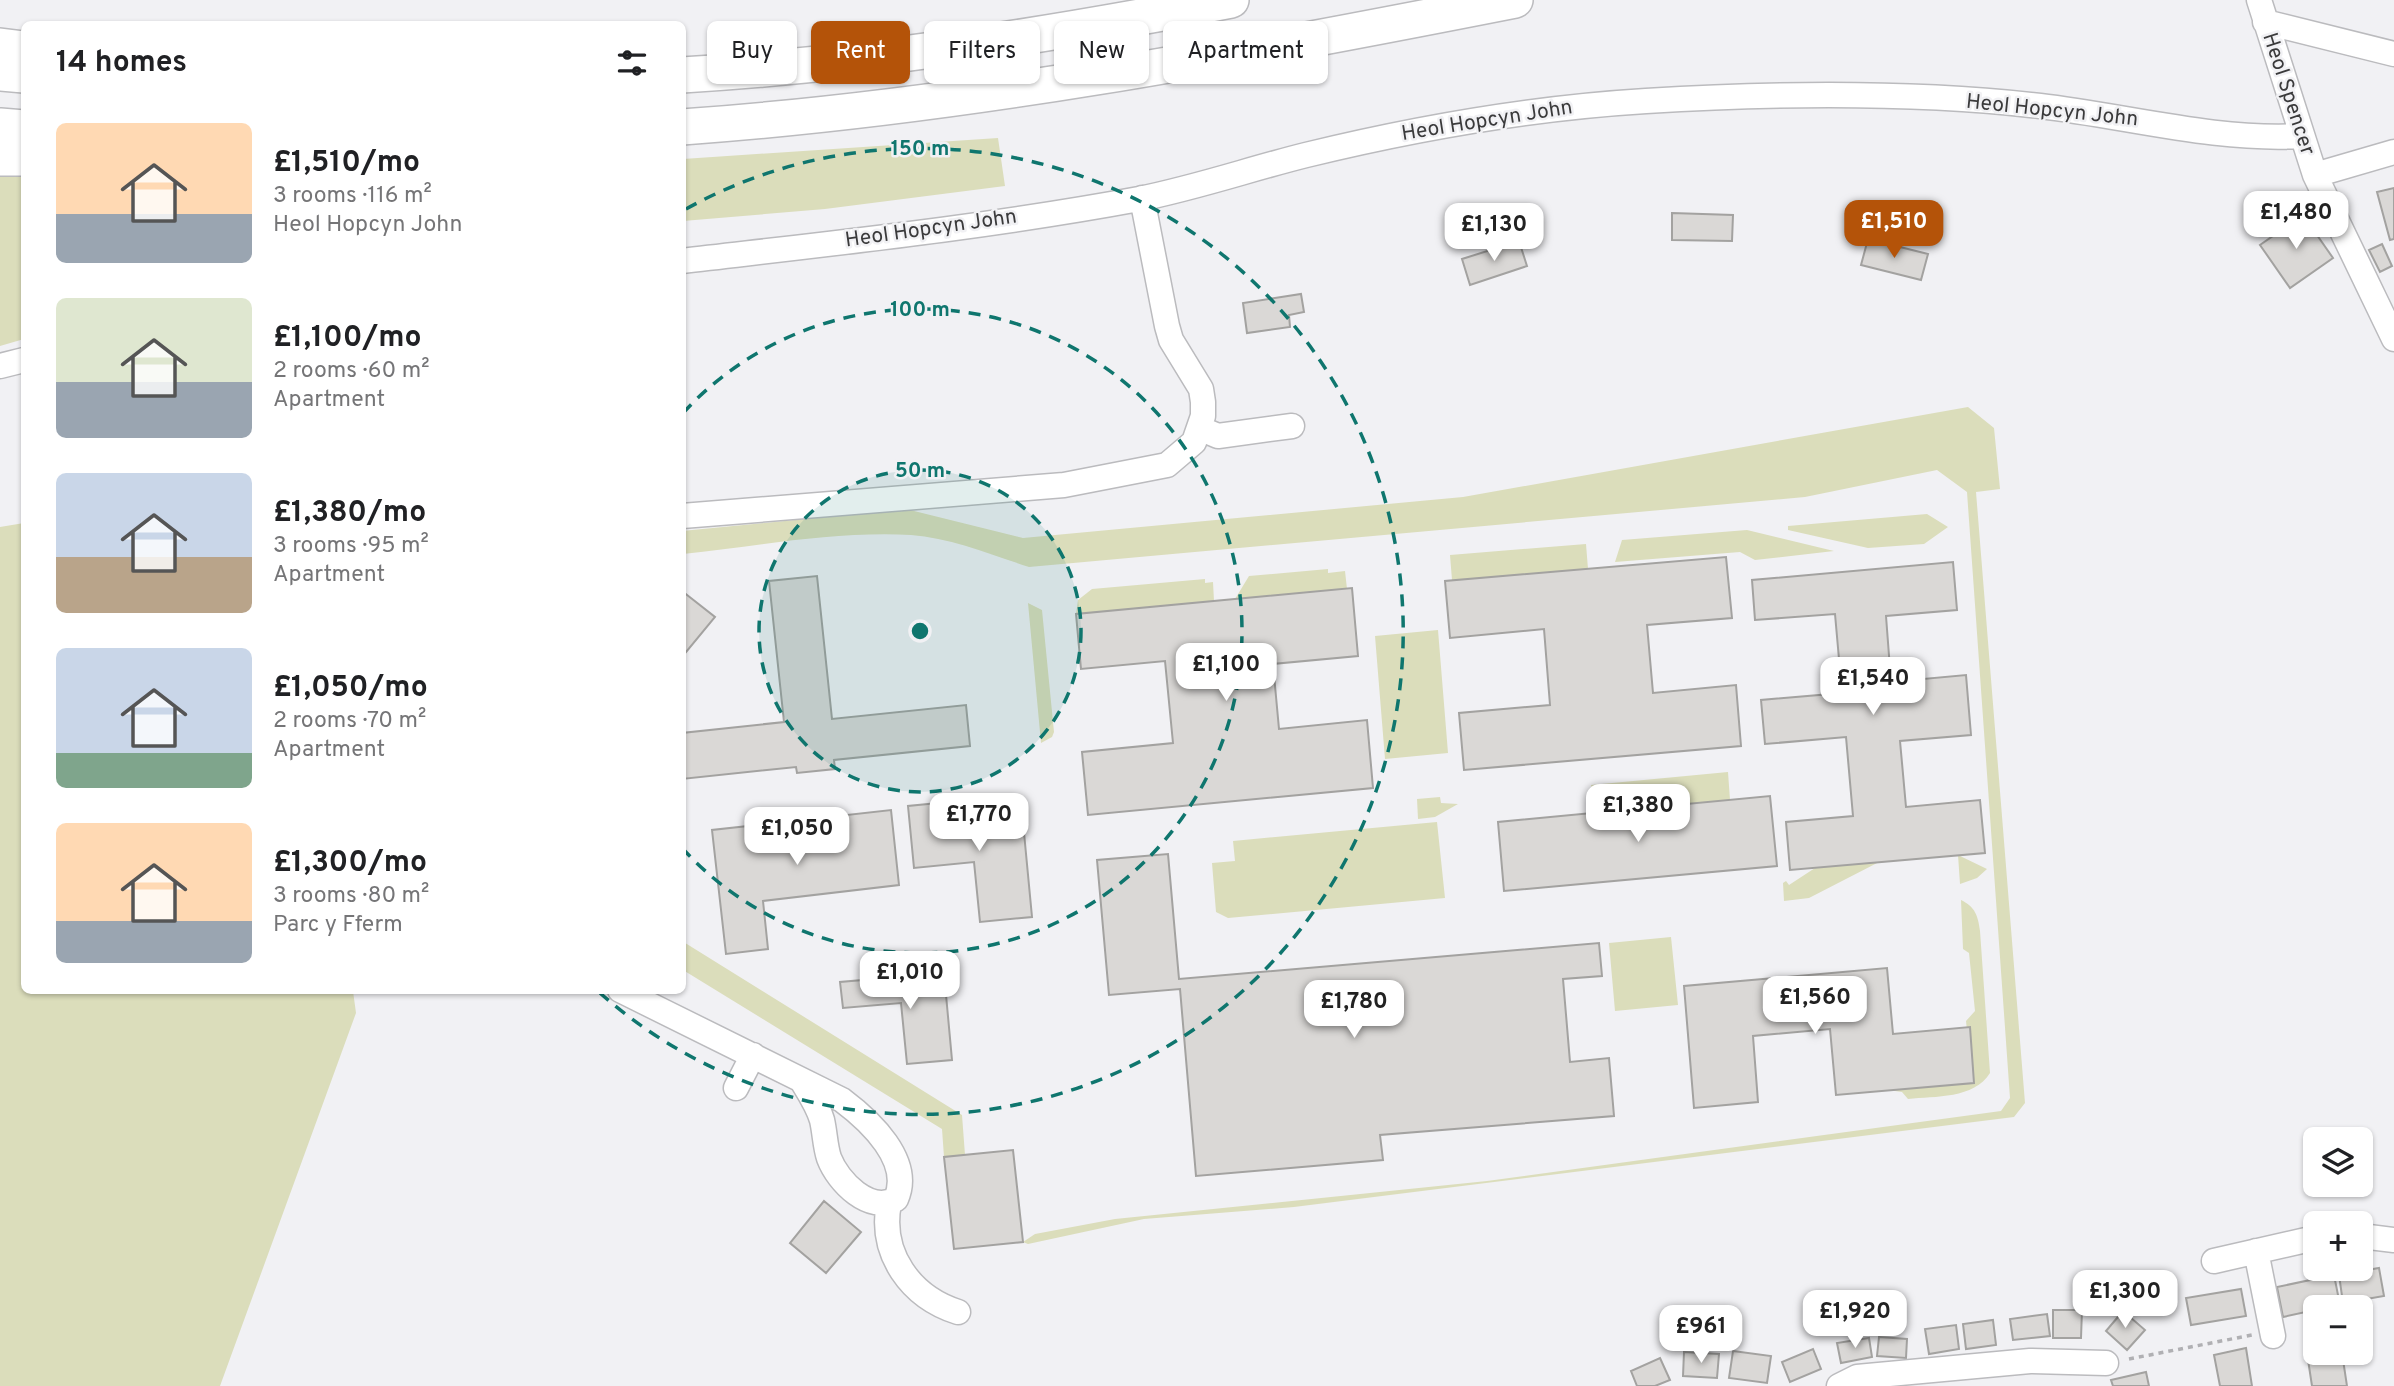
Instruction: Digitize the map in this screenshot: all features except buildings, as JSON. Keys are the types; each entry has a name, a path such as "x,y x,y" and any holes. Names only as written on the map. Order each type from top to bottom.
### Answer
{"highway":[{"path":"686,75 973,46 1231,0"},
{"path":"686,127 993,92 1233,55 1515,0"},
{"path":"0,46 21,49"},
{"path":"0,73 21,75"},
{"path":"0,126 21,128"},
{"path":"0,158 21,158"}],"street":[{"path":"2262,11 2394,54"},
{"name":"Heol Spencer","path":"2262,11 2315,175 2394,339"},
{"name":"Heol Hopcyn John","path":"686,261 906,234 1142,198 1360,142 1557,108 1645,101 1780,95 1894,97 2037,106 2234,135 2267,138 2301,136"},
{"path":"2315,175 2394,152"},
{"path":"686,516 1090,482 1167,465 1194,442 1203,416 1200,389 1171,340 1167,326 1142,198"},
{"path":"0,366 21,360"},
{"path":"1199,428 1218,436 1292,426"},
{"path":"628,994 842,1100 880,1136 898,1168 901,1180 896,1199 889,1203 864,1198 839,1177 830,1159 816,1105 802,1081"},
{"path":"736,1088 753,1055"},
{"path":"889,1203 886,1231 898,1266 908,1281 941,1306 958,1312"},
{"path":"2373,1237 2394,1240"},
{"path":"2214,1261 2303,1241"},
{"path":"2256,1251 2262,1336"},
{"path":"1839,1386 1857,1377 1954,1377 2030,1361 2106,1363"}],"path":[{"path":"2106,1363 2262,1336"}],"green space":[{"path":"998,138 1005,186 825,209 686,221 686,159"},
{"path":"0,177 21,177 21,340 0,346"},
{"path":"1968,407 1994,428 2000,489 1976,492 2025,1103 2014,1117 1294,1207 1144,1219 1028,1244 1023,1242 1035,1234 1115,1219 1487,1181 2001,1111 2010,1098 1967,492 1937,470 1805,497 1029,567 956,543 911,535 825,537 686,554 686,531 906,509 1023,538 1463,497"},
{"path":"1927,514 1948,527 1924,544 1868,548 1788,530 1788,526"},
{"path":"21,524 21,994 353,994 356,1013 220,1386 0,1386 0,527"},
{"path":"1747,530 1834,551 1755,560 1740,552 1615,562 1622,540"},
{"path":"1586,544 1588,569 1452,580 1450,555"},
{"path":"1328,569 1328,573 1345,571 1347,589 1235,599 1249,576"},
{"path":"1205,579 1205,583 1213,582 1214,601 1076,614 1078,600 1092,589"},
{"path":"1028,603 1042,610 1054,732 1052,737 1041,743"},
{"path":"1438,630 1448,753 1385,759 1375,636"},
{"path":"1728,772 1730,800 1594,813 1591,785"},
{"path":"1440,797 1441,803 1458,804 1435,817 1418,819 1417,799"},
{"path":"1437,822 1445,898 1228,918 1216,912 1212,863 1235,861 1233,841"},
{"path":"1958,855 1987,869 1977,878 1960,884"},
{"path":"1879,862 1809,898 1784,901 1783,883 1786,881 1789,885 1815,868"},
{"path":"1961,900 1973,909 1979,925 1990,1073 1974,1088 1953,1095 1908,1099 1902,1092 1867,1087 1972,1077 1966,1021 1975,1011 1969,953 1963,949"},
{"path":"1671,937 1678,1005 1615,1011 1609,943"},
{"path":"686,943 962,1115 965,1155 944,1157 942,1129 686,972"}]}
